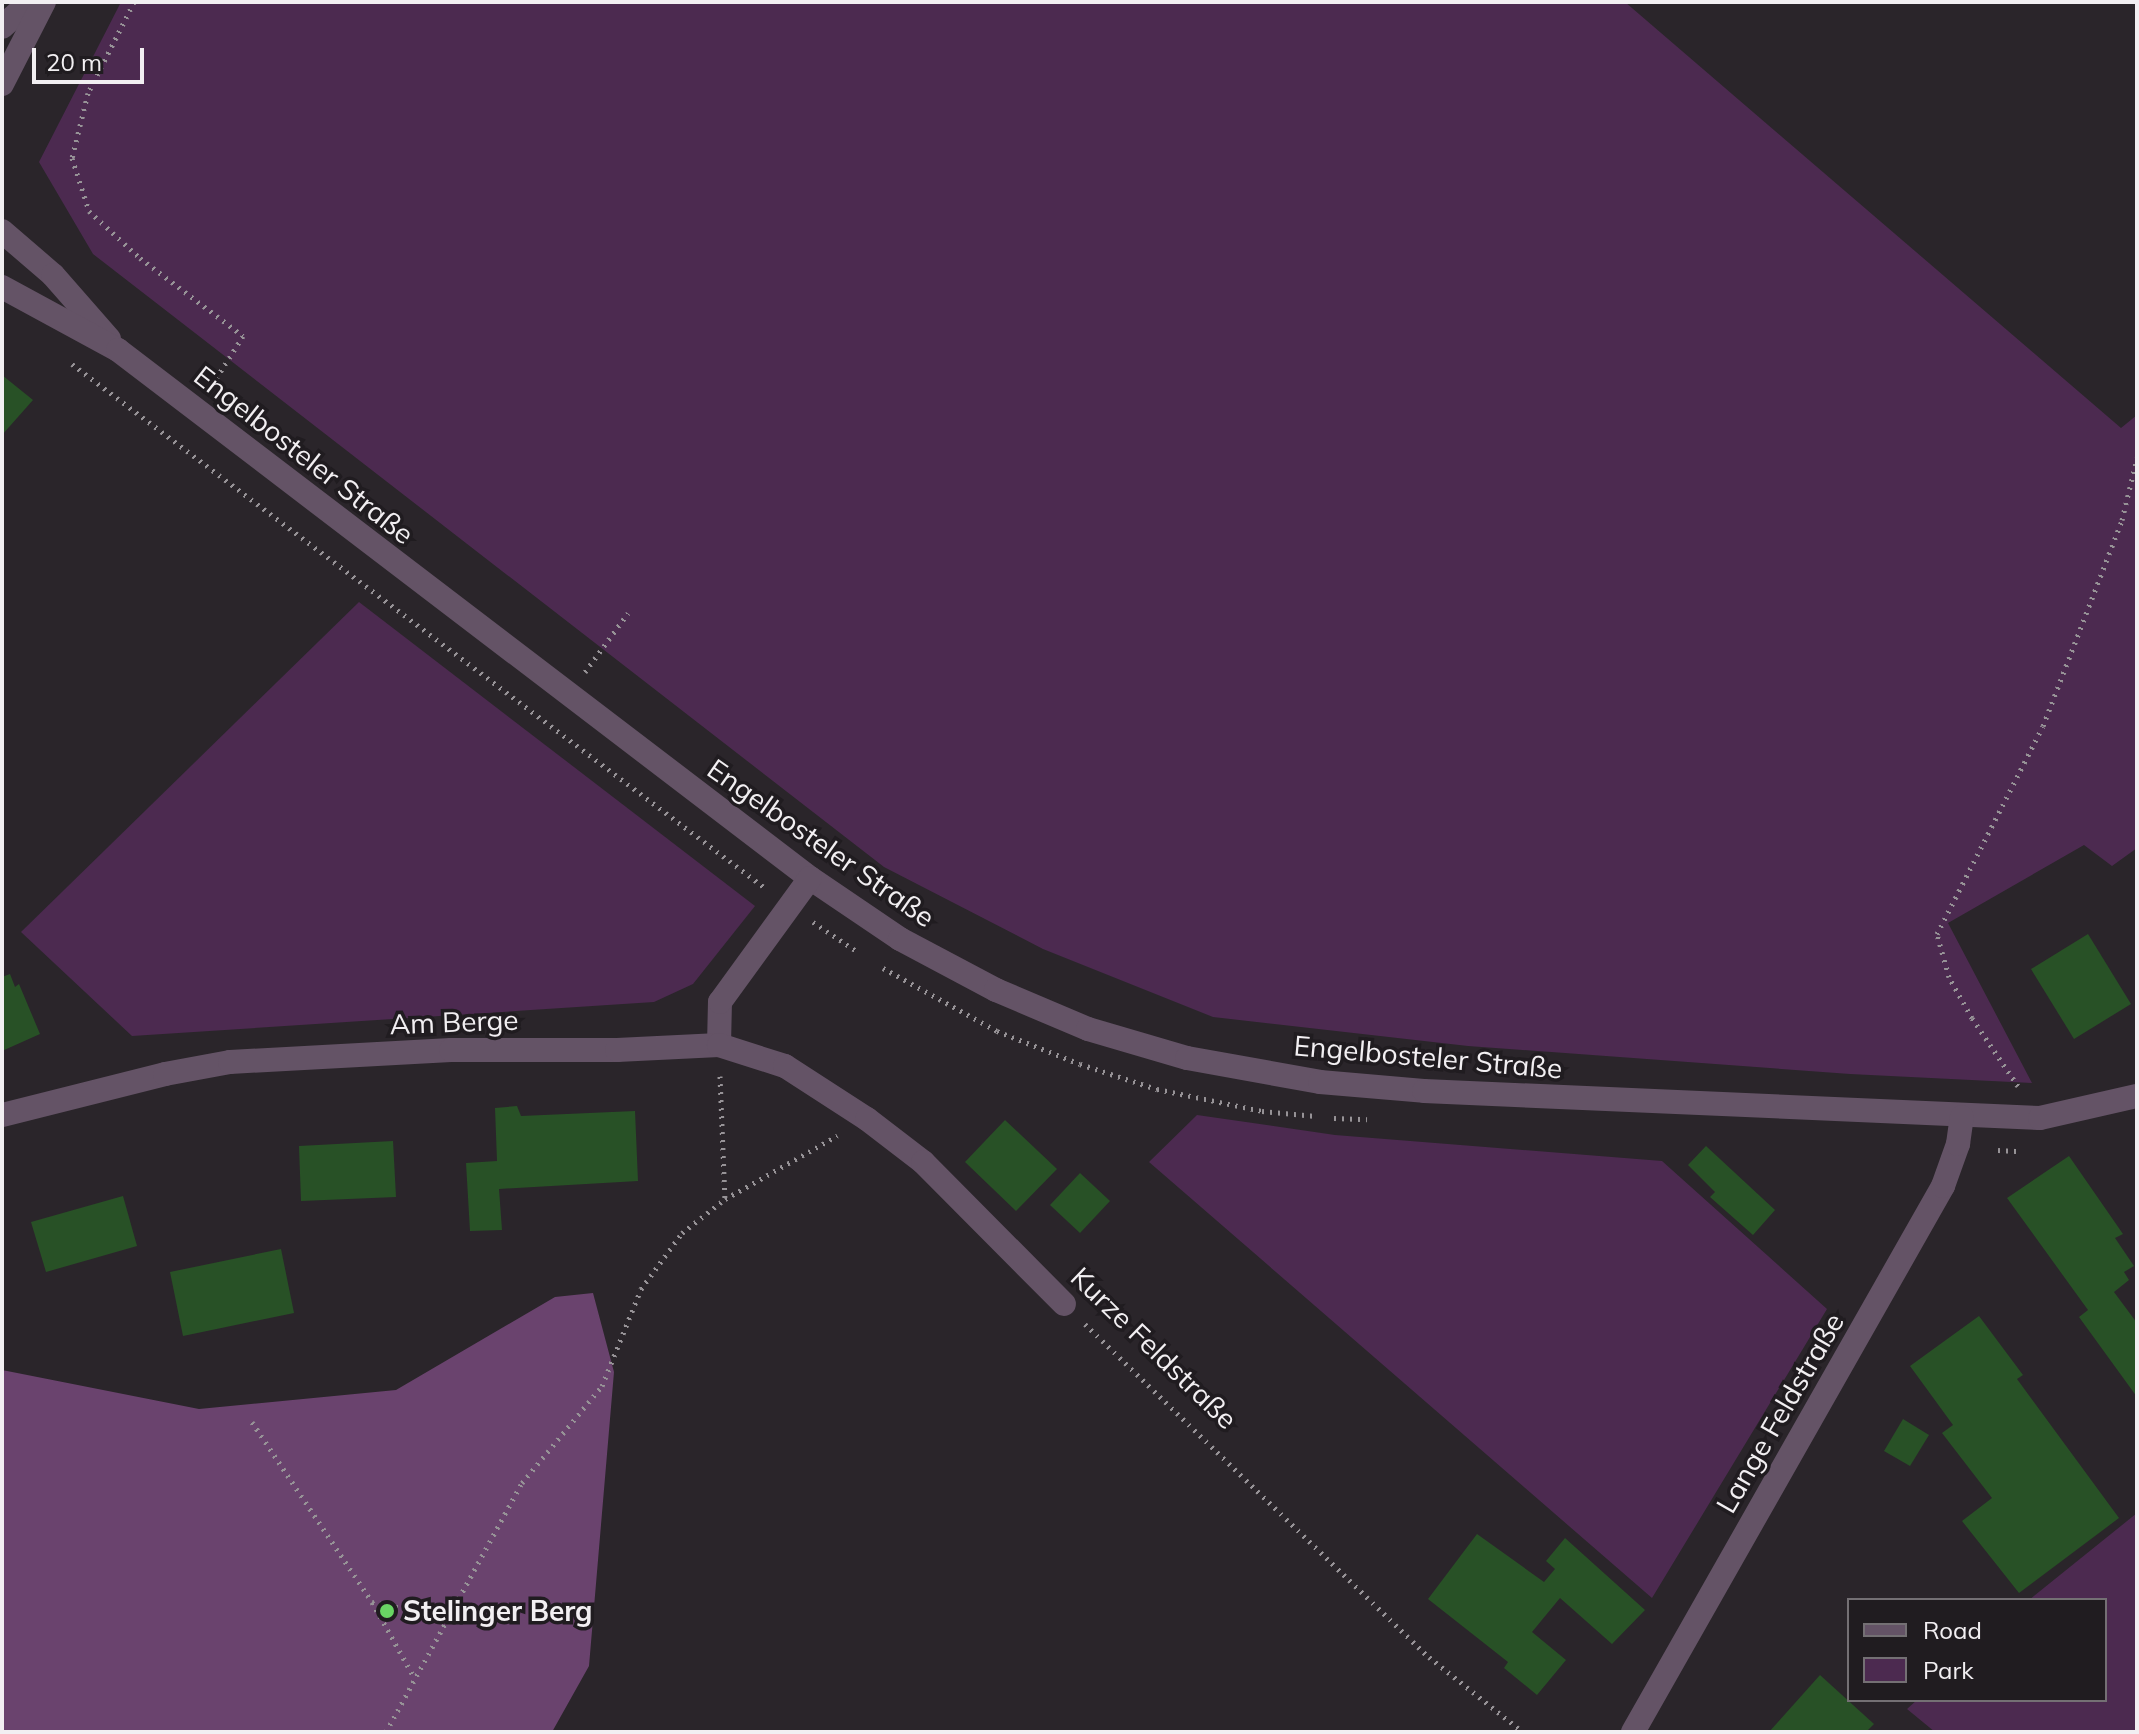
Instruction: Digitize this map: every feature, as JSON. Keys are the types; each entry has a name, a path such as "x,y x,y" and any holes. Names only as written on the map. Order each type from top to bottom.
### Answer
{"street":[{"path":"2,27 30,2"},
{"path":"2,84 44,2"},
{"name":"Engelbosteler Straße","path":"2,231 53,275 118,350"},
{"name":"Engelbosteler Straße","path":"2,287 118,350 810,878 900,939 996,990 1088,1029 1187,1058 1320,1082 1424,1091 1962,1117 2040,1118 2137,1096"},
{"path":"719,1045 720,1002 810,878"},
{"name":"Am Berge","path":"2,1115 165,1074 230,1062 451,1050 617,1050 719,1045"},
{"name":"Kurze Feldstraße","path":"719,1045 785,1066 867,1119 923,1162 1064,1304"},
{"name":"Lange Feldstraße","path":"1633,1732 1943,1186 1958,1144 1962,1117"}],"path":[{"path":"134,2 88,93 72,158 89,211 140,258 243,336 196,409"},
{"path":"2040,1118 1972,1018 1949,977 1937,934 2043,726 2122,520 2137,458"},
{"path":"568,695 628,613"},
{"path":"719,1045 725,1199"},
{"path":"386,1732 522,1483 602,1386 641,1289 682,1233 725,1199 867,1119"},
{"name":"Kurze Feldstraße","path":"1064,1304 1429,1657 1523,1732"},
{"path":"252,1422 372,1602 414,1678"},
{"path":"372,1602 449,1618"}],"green space":[{"path":"121,2 1625,2 2121,428 2137,415 2137,848 2112,866 2084,845 1948,923 2032,1083 1850,1074 1468,1046 1213,1017 1043,949 884,867 93,254 39,162"},
{"path":"359,602 755,906 693,984 654,1002 132,1036 21,932"},
{"path":"1197,1115 1335,1135 1662,1161 1827,1309 1652,1598 1149,1162"},
{"path":"2137,1513 2137,1732 1935,1732 1907,1709 1915,1702 2107,1702 2107,1598 2031,1598"}],"shaded area":[{"path":"593,1293 614,1372 589,1666 552,1732 2,1732 2,1370 199,1409 396,1390 555,1297"}],"building":[{"path":"2,375 33,400 2,435"},
{"path":"2088,934 2131,1004 2074,1039 2031,969"},
{"path":"10,974 15,987 19,984 40,1034 2,1051 2,977"},
{"path":"517,1106 521,1116 635,1111 638,1181 499,1189 502,1230 470,1231 466,1163 497,1161 495,1108"},
{"path":"1005,1120 1057,1169 1016,1211 965,1162"},
{"path":"393,1141 396,1197 301,1201 299,1146"},
{"path":"1706,1146 1775,1210 1753,1235 1710,1197 1715,1192 1688,1165"},
{"path":"2069,1156 2123,1234 2115,1238 2134,1266 2124,1272 2129,1280 2114,1292 2137,1323 2137,1397 2079,1317 2088,1310 2007,1198"},
{"path":"1080,1173 1110,1201 1080,1233 1050,1205"},
{"path":"123,1196 137,1246 46,1272 31,1222"},
{"path":"281,1249 294,1313 183,1336 170,1272"},
{"path":"1979,1316 2023,1375 2017,1379 2119,1518 2019,1593 1962,1521 1992,1498 1942,1433 1953,1425 1910,1366"},
{"path":"1903,1419 1929,1435 1910,1466 1884,1451"},
{"path":"1477,1534 1544,1582 1555,1569 1546,1561 1565,1538 1645,1610 1612,1644 1560,1598 1532,1632 1566,1660 1537,1695 1504,1668 1508,1662 1428,1599"},
{"path":"1820,1675 1874,1724 1866,1732 1769,1732"}],"place":[{"name":"Stelinger Berg","path":"387,1611"}]}
